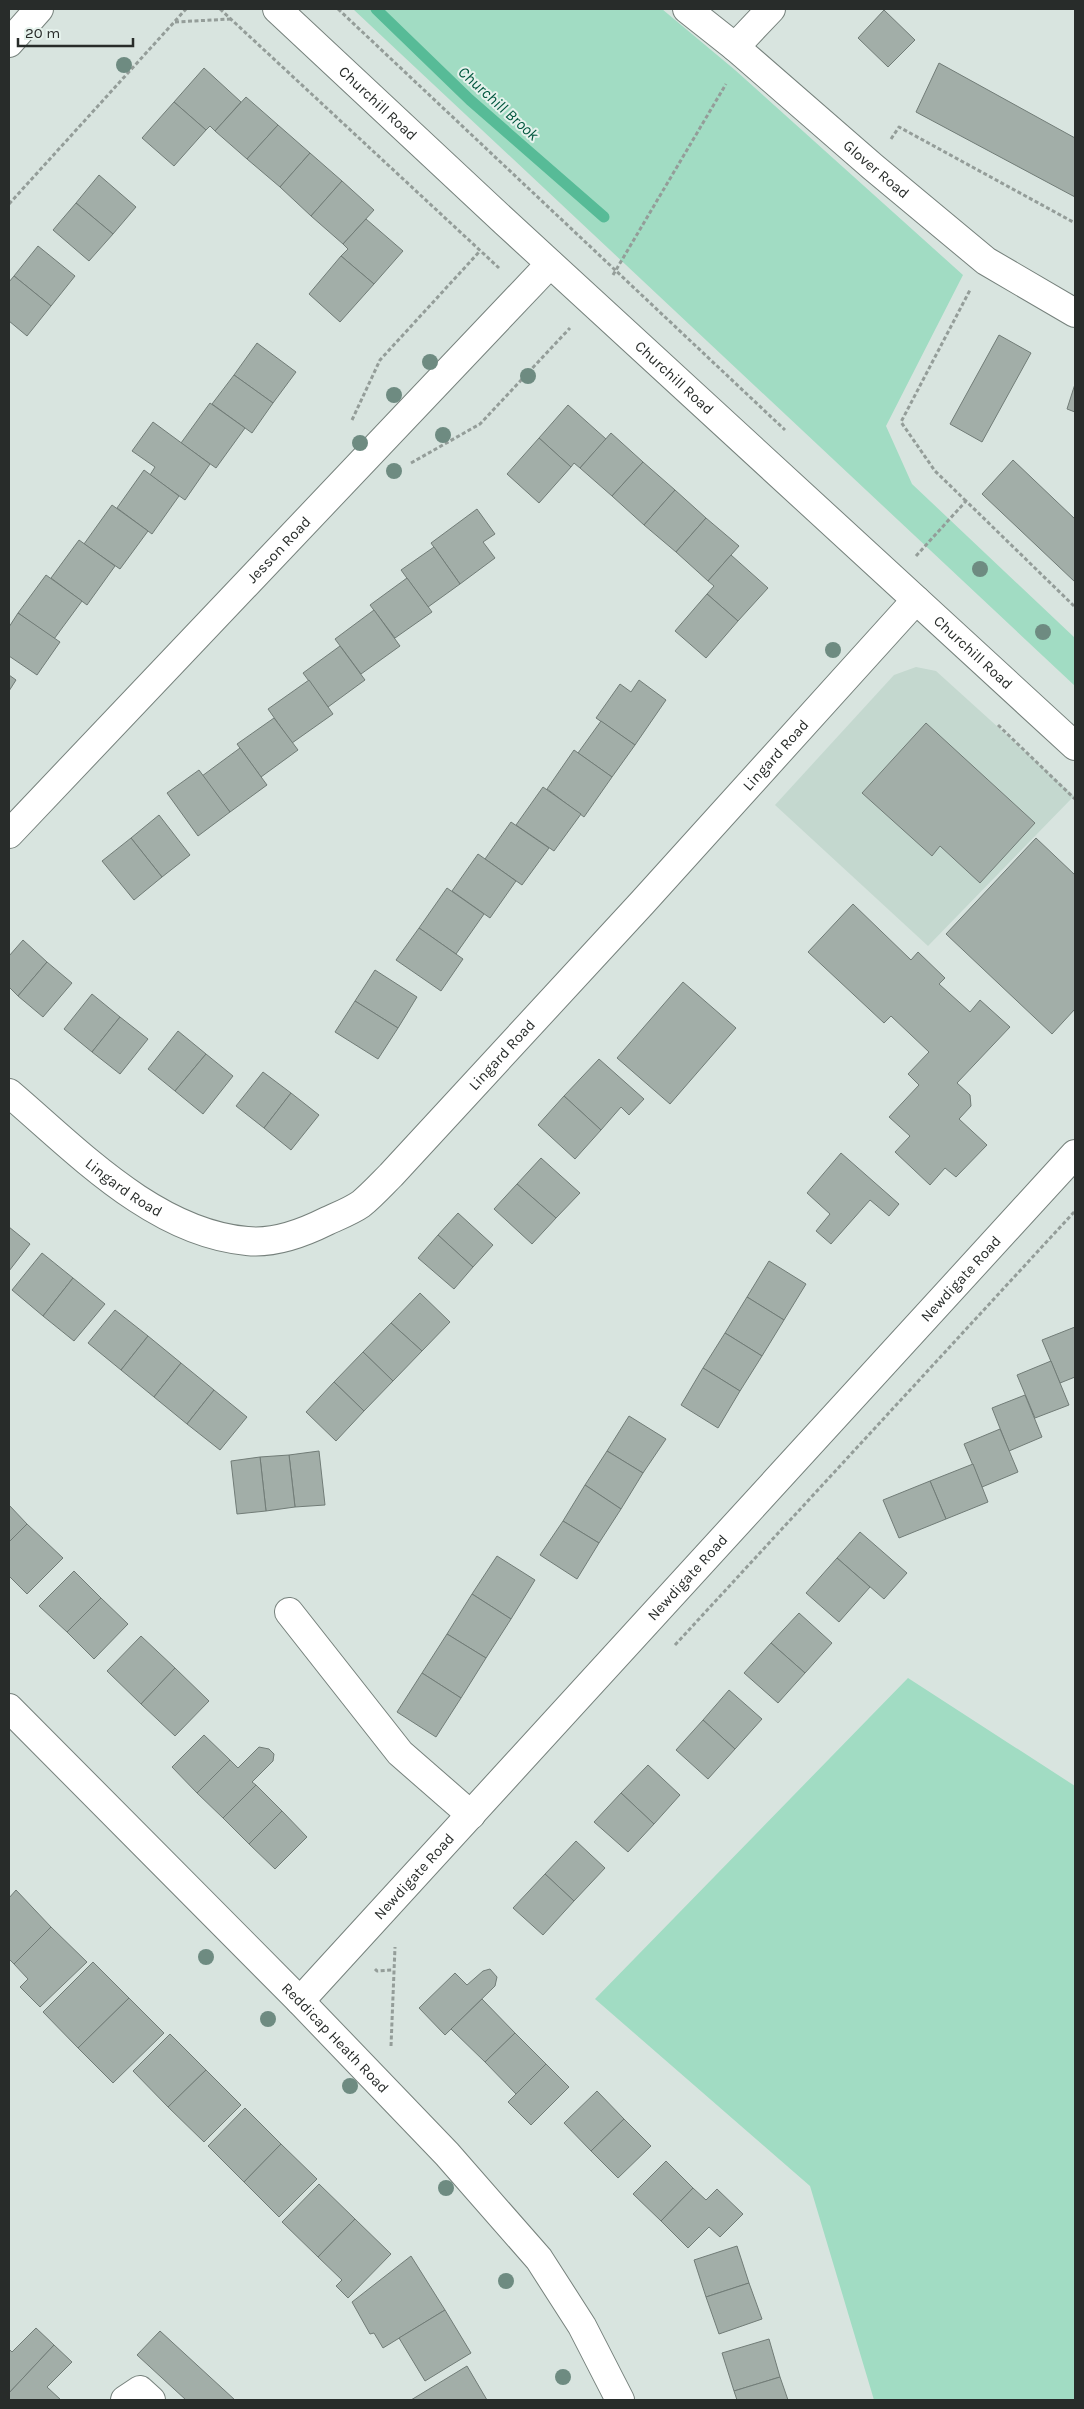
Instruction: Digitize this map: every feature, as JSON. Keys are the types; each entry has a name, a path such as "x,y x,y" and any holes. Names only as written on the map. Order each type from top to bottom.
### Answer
{"street":[{"path":"9,42 39,9"},
{"name":"Churchill Road","path":"277,9 550,264 1075,746"},
{"name":"Glover Road","path":"687,9 735,47 873,167 986,261 1075,313"},
{"path":"735,47 771,9"},
{"name":"Jesson Road","path":"9,834 550,264"},
{"name":"Lingard Road","path":"9,1093 108,1178 152,1208 199,1232 247,1241 276,1240 309,1230 360,1205 391,1175 497,1061 916,600"},
{"name":"Newdigate Road","path":"300,2001 1075,1154"},
{"path":"288,1612 400,1753 471,1815"},
{"name":"Reddicap Heath Road","path":"9,1708 300,2001 447,2154 539,2259 582,2326 620,2400"},
{"path":"125,2400 140,2390 152,2400"}],"path":[{"path":"9,204 186,9"},
{"path":"338,9 788,433"},
{"path":"174,22 231,19"},
{"path":"594,304 616,271 732,73 735,47"},
{"path":"873,167 899,127 1075,223"},
{"path":"986,261 901,422 935,471 1075,607"},
{"path":"894,581 966,501"},
{"path":"911,547 925,560"},
{"path":"668,1652 1075,1211"},
{"path":"390,2094 393,1970 396,1940"}],"shaded area":[{"path":"916,667 936,671 1074,796 928,946 775,805 894,675"}],"green space":[{"path":"353,9 662,9 735,70 963,275 886,426 912,484 1075,638 1075,686"},
{"path":"908,1678 1075,1786 1075,2400 874,2400 810,2186 595,1999"}],"building":[{"path":"884,10 915,40 888,67 858,38"},
{"path":"939,63 1075,138 1075,197 916,112"},
{"path":"204,68 241,102 215,131 210,126 206,130 174,102"},
{"path":"246,97 278,125 247,159 215,131"},
{"path":"174,102 206,130 174,166 142,138"},
{"path":"278,125 310,153 280,187 247,159"},
{"path":"310,153 342,181 311,216 280,187"},
{"path":"99,175 136,207 113,234 76,203"},
{"path":"342,181 374,210 343,244 311,216"},
{"path":"76,203 113,234 89,261 53,230"},
{"path":"366,219 403,251 374,284 341,256 348,249 343,244"},
{"path":"38,246 75,276 51,306 14,276"},
{"path":"341,256 374,284 340,322 309,294"},
{"path":"14,276 51,306 27,336 9,321 9,282"},
{"path":"999,335 1031,353 982,442 950,424"},
{"path":"257,343 296,372 273,403 234,375"},
{"path":"234,375 273,403 252,433 212,404"},
{"path":"1075,384 1075,412 1067,409"},
{"path":"210,403 245,428 216,468 181,443"},
{"path":"568,405 606,439 580,468 574,463 571,467 539,438"},
{"path":"153,422 210,464 185,500 150,475 155,467 132,451"},
{"path":"611,433 643,462 612,496 580,468"},
{"path":"539,438 571,467 539,503 507,474"},
{"path":"1013,460 1075,519 1075,582 982,494"},
{"path":"643,462 675,490 644,525 612,496"},
{"path":"144,470 179,496 152,534 117,508"},
{"path":"675,490 706,518 676,552 644,525"},
{"path":"112,505 148,531 120,569 84,544"},
{"path":"477,509 495,534 483,542 495,558 460,584 431,543"},
{"path":"706,518 739,546 708,581 676,552"},
{"path":"79,540 115,566 87,605 51,578"},
{"path":"434,547 460,584 428,607 401,570"},
{"path":"731,555 768,588 738,621 707,594 714,586 708,581"},
{"path":"46,575 82,601 54,639 18,613"},
{"path":"407,578 432,612 395,638 370,605"},
{"path":"707,594 738,621 706,658 675,631"},
{"path":"374,610 400,646 361,674 335,639"},
{"path":"18,613 60,642 37,675 9,656 9,627"},
{"path":"340,646 365,680 328,707 303,673"},
{"path":"9,675 16,680 9,691"},
{"path":"309,680 333,714 292,743 268,709"},
{"path":"639,680 666,700 635,745 596,718 620,684 631,692"},
{"path":"274,718 298,750 261,777 237,744"},
{"path":"601,721 635,745 612,777 578,753"},
{"path":"926,723 1035,823 980,883 940,846 932,856 862,793"},
{"path":"240,748 267,785 230,812 202,776"},
{"path":"574,750 612,777 584,817 547,789"},
{"path":"199,770 230,812 198,836 167,793"},
{"path":"543,787 581,814 554,851 516,825"},
{"path":"159,815 190,855 162,877 131,838"},
{"path":"511,822 549,848 522,885 485,859"},
{"path":"131,838 162,877 134,900 102,861"},
{"path":"1036,838 1075,875 1075,1009 1052,1034 946,934"},
{"path":"478,854 516,881 490,918 452,891"},
{"path":"447,888 484,914 456,954 419,928"},
{"path":"853,904 911,960 918,952 945,978 939,984 970,1012 980,1000 1010,1027 957,1083 970,1095 971,1106 959,1119 987,1145 956,1177 945,1168 930,1185 895,1152 910,1136 889,1117 919,1085 908,1074 929,1052 891,1016 884,1023 808,952"},
{"path":"419,928 463,959 441,991 396,960"},
{"path":"23,940 47,962 18,996 9,987 9,956"},
{"path":"47,962 72,983 43,1017 18,996"},
{"path":"375,970 417,997 398,1028 355,1001"},
{"path":"683,982 736,1028 670,1104 617,1058"},
{"path":"92,994 120,1017 92,1052 64,1029"},
{"path":"355,1001 398,1028 378,1059 335,1032"},
{"path":"120,1017 148,1039 120,1074 92,1052"},
{"path":"178,1031 206,1054 175,1091 148,1069"},
{"path":"206,1054 233,1076 203,1114 175,1091"},
{"path":"599,1059 644,1099 629,1115 621,1107 601,1130 564,1096"},
{"path":"263,1072 291,1093 264,1128 236,1106"},
{"path":"291,1093 319,1115 291,1150 264,1128"},
{"path":"564,1096 601,1130 575,1159 538,1125"},
{"path":"841,1153 899,1204 889,1216 870,1200 831,1244 816,1231 830,1214 807,1193"},
{"path":"541,1158 580,1193 556,1218 517,1184"},
{"path":"517,1184 556,1218 532,1244 494,1209"},
{"path":"458,1213 493,1245 473,1267 438,1235"},
{"path":"9,1227 30,1244 9,1271"},
{"path":"438,1235 473,1267 454,1289 418,1258"},
{"path":"42,1253 73,1278 43,1316 12,1290"},
{"path":"769,1261 806,1284 784,1320 747,1297"},
{"path":"73,1278 105,1304 74,1341 43,1316"},
{"path":"420,1293 450,1322 422,1351 391,1323"},
{"path":"747,1297 784,1320 762,1356 725,1333"},
{"path":"115,1310 148,1336 121,1370 88,1343"},
{"path":"391,1323 422,1351 393,1381 363,1352"},
{"path":"1075,1327 1075,1377 1060,1383 1042,1340"},
{"path":"725,1333 762,1356 740,1391 703,1368"},
{"path":"148,1336 181,1363 154,1397 121,1370"},
{"path":"363,1352 393,1381 364,1411 334,1382"},
{"path":"1051,1361 1069,1405 1035,1418 1017,1375"},
{"path":"181,1363 214,1390 187,1424 154,1397"},
{"path":"703,1368 740,1391 718,1428 681,1405"},
{"path":"334,1382 364,1411 336,1441 306,1412"},
{"path":"214,1390 247,1417 220,1450 187,1424"},
{"path":"1025,1395 1042,1437 1009,1451 992,1408"},
{"path":"629,1416 666,1439 643,1473 607,1451"},
{"path":"1000,1429 1018,1472 982,1487 964,1444"},
{"path":"319,1451 325,1505 295,1507 289,1455"},
{"path":"607,1451 643,1473 621,1509 585,1485"},
{"path":"289,1455 295,1507 266,1511 260,1457"},
{"path":"260,1457 266,1511 237,1514 231,1461"},
{"path":"973,1464 988,1502 946,1519 930,1481"},
{"path":"930,1481 946,1519 899,1538 883,1500"},
{"path":"585,1485 621,1509 599,1543 563,1521"},
{"path":"9,1505 27,1524 9,1542"},
{"path":"563,1521 599,1543 577,1579 540,1555"},
{"path":"27,1524 63,1558 27,1594 9,1576 9,1542"},
{"path":"860,1532 907,1573 884,1599 837,1558"},
{"path":"497,1556 535,1580 511,1619 472,1594"},
{"path":"837,1558 870,1587 839,1622 806,1593"},
{"path":"74,1571 101,1598 67,1632 39,1606"},
{"path":"472,1594 511,1619 486,1658 447,1634"},
{"path":"101,1598 128,1624 94,1659 67,1632"},
{"path":"799,1613 832,1643 805,1673 771,1643"},
{"path":"447,1634 486,1658 461,1698 422,1673"},
{"path":"141,1636 175,1668 141,1704 107,1671"},
{"path":"771,1643 805,1673 778,1703 744,1673"},
{"path":"175,1668 209,1701 175,1736 141,1704"},
{"path":"422,1673 461,1698 436,1737 397,1712"},
{"path":"729,1690 762,1719 735,1749 703,1720"},
{"path":"703,1720 735,1749 708,1779 676,1750"},
{"path":"204,1735 230,1760 197,1793 172,1767"},
{"path":"259,1747 269,1749 274,1754 273,1761 252,1782 256,1785 223,1818 197,1793 230,1760 238,1768"},
{"path":"648,1765 680,1795 654,1824 621,1793"},
{"path":"256,1785 282,1811 249,1844 223,1818"},
{"path":"621,1793 654,1824 628,1852 594,1822"},
{"path":"282,1811 307,1837 275,1869 249,1844"},
{"path":"576,1841 605,1868 574,1901 545,1874"},
{"path":"545,1874 574,1901 543,1935 513,1908"},
{"path":"16,1890 51,1927 14,1964 9,1959 9,1898"},
{"path":"51,1927 87,1962 40,2007 20,1987 28,1979 14,1964"},
{"path":"93,1962 129,1998 78,2048 43,2012"},
{"path":"490,1969 497,1977 495,1986 445,2035 419,2008 455,1973 467,1985 483,1971"},
{"path":"129,1998 164,2033 113,2083 78,2048"},
{"path":"482,1999 515,2033 485,2062 451,2029"},
{"path":"515,2033 546,2064 516,2094 485,2062"},
{"path":"170,2034 206,2070 168,2107 133,2071"},
{"path":"546,2064 569,2087 531,2125 508,2102"},
{"path":"206,2070 241,2105 204,2142 168,2107"},
{"path":"597,2091 624,2119 591,2151 564,2123"},
{"path":"245,2108 281,2144 244,2182 208,2146"},
{"path":"624,2119 651,2146 618,2178 591,2151"},
{"path":"281,2144 317,2179 279,2217 244,2182"},
{"path":"666,2161 693,2188 661,2221 633,2194"},
{"path":"319,2184 355,2219 318,2257 282,2222"},
{"path":"693,2188 706,2200 717,2189 743,2214 720,2237 709,2227 688,2248 661,2221"},
{"path":"355,2219 391,2254 348,2298 336,2286 342,2280 318,2257"},
{"path":"737,2246 749,2283 706,2297 694,2260"},
{"path":"411,2256 445,2310 383,2348 374,2333 370,2334 352,2302"},
{"path":"749,2283 762,2319 719,2334 706,2297"},
{"path":"445,2310 471,2353 425,2381 399,2338"},
{"path":"36,2328 54,2345 9,2393 9,2349 12,2352"},
{"path":"160,2331 235,2400 186,2400 137,2355"},
{"path":"769,2339 780,2377 734,2391 722,2353"},
{"path":"54,2345 72,2362 47,2387 61,2400 9,2400 9,2393"},
{"path":"467,2366 487,2400 411,2400"},
{"path":"780,2377 788,2400 737,2400 734,2391"}],"waterway":[{"name":"Churchill Brook","path":"376,9 470,100 604,217"}]}
